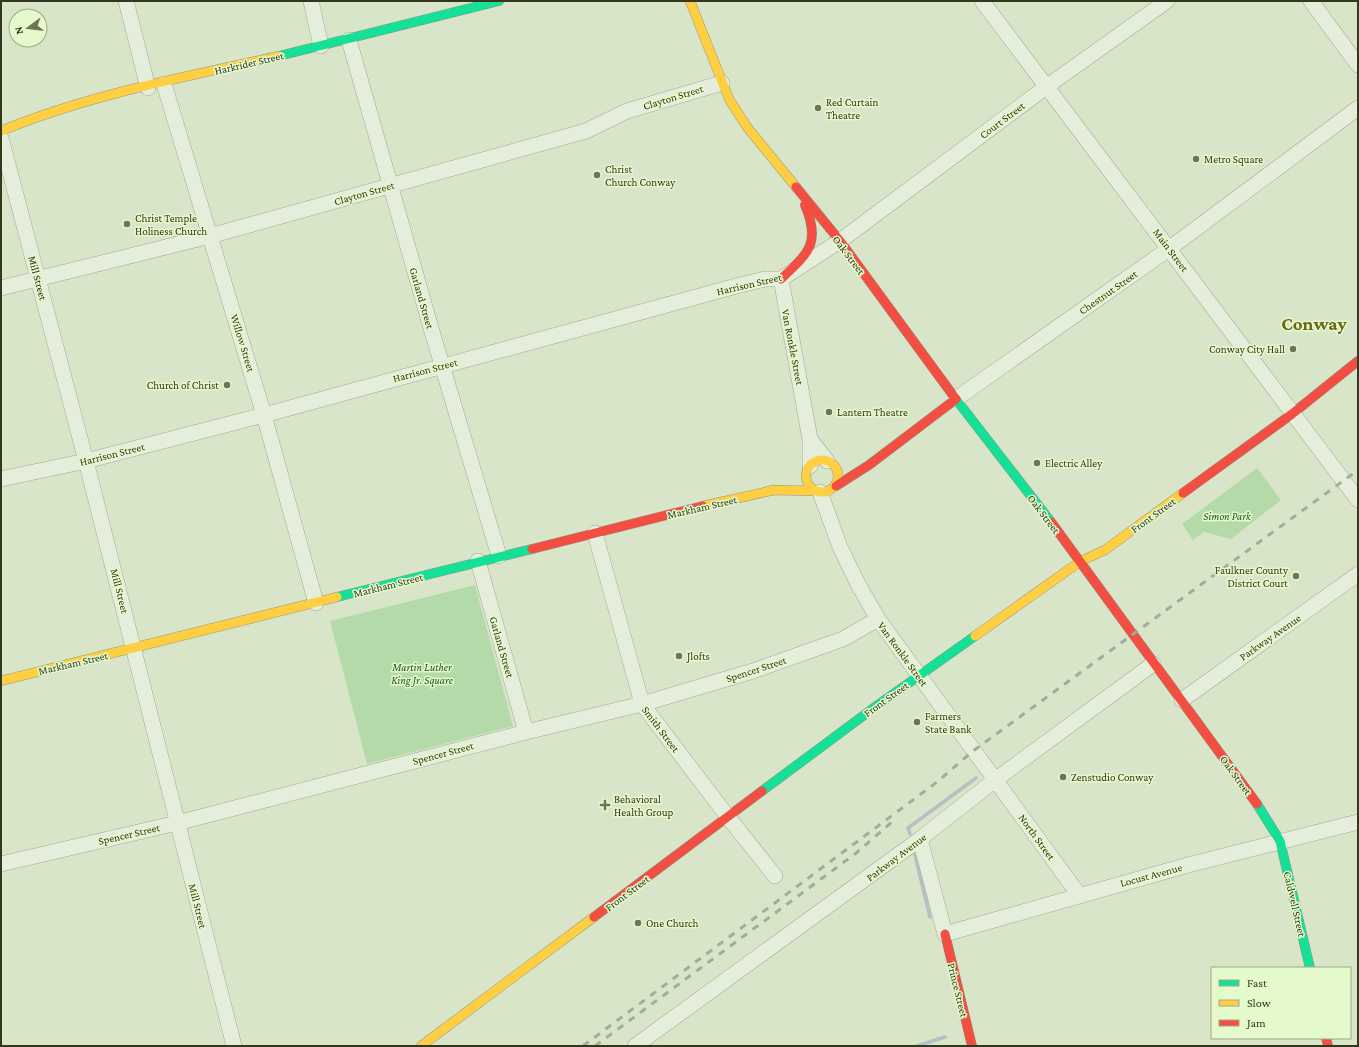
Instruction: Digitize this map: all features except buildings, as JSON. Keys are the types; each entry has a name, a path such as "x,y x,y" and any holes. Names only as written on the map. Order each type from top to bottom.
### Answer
{"street":[{"path":"126,1 148,88"},
{"path":"311,1 321,46"},
{"name":"Harkrider Street","path":"1,131 37,116 84,101 148,88 348,40 497,1"},
{"name":"Oak Street","path":"690,1 705,35 722,82 734,108 747,127 840,242 956,399 1080,561 1153,664 1182,700 1258,804 1280,841"},
{"name":"Main Street","path":"982,1 1170,248 1292,414 1358,500"},
{"name":"Court Street","path":"840,242 1046,87 1166,1"},
{"path":"1311,1 1358,65"},
{"name":"Garland Street","path":"348,40 499,556"},
{"name":"Clayton Street","path":"1,288 210,236 586,132 627,111 722,82"},
{"name":"Willow Street","path":"164,84 264,415 316,603"},
{"name":"Chestnut Street","path":"826,489 869,465 956,399 1170,248 1358,108"},
{"name":"Mill Street","path":"1,138 86,461 134,649 176,823 234,1046"},
{"name":"Oak Street","path":"781,279 806,256 811,247 813,236 810,214 800,193"},
{"name":"Harrison Street","path":"1,479 86,461 264,415 442,365 740,285 765,279 781,279 840,242"},
{"name":"Van Ronkle Street","path":"781,279 810,439 809,468"},
{"name":"Front Street","path":"421,1046 918,675 1080,561 1105,550 1292,414 1358,361"},
{"name":"Van Ronkle Street","path":"810,439 830,463"},
{"path":"830,463 838,472 826,489 809,485 807,475 809,468 818,461 830,463 857,472"},
{"name":"Markham Street","path":"774,490 809,468"},
{"name":"Van Ronkle Street","path":"826,489 830,518 852,571 878,619 995,780"},
{"name":"Markham Street","path":"1,681 134,649 478,561 774,490 826,489"},
{"name":"Smith Street","path":"595,533 642,704 728,818 775,876"},
{"name":"Garland Street","path":"478,561 526,732"},
{"name":"Parkway Avenue","path":"1182,700 1358,574"},
{"name":"Spencer Street","path":"1,864 176,823 526,732 642,704 753,671 843,639 878,619"},
{"name":"Parkway Avenue","path":"635,1046 920,839 995,780 1153,664"},
{"name":"North Street","path":"995,780 1079,895"},
{"name":"Locust Avenue","path":"945,934 1079,895 1280,841 1358,822"},
{"path":"920,839 945,934"},
{"name":"Caldwell Street","path":"1280,841 1310,967"},
{"name":"Prince Street","path":"945,934 972,1046"}],"green space":[{"name":"Simon Park","path":"1257,468 1281,500 1231,539 1204,532 1193,540 1182,524"},
{"name":"Martin Luther King Jr. Square","path":"475,585 513,726 367,764 330,621"}],"waterway":[{"path":"910,834 908,828 976,778"},
{"path":"915,855 930,917"},
{"path":"917,1046 945,1037"}],"railway":[{"path":"583,1046 937,782 973,751 1358,470"},
{"path":"595,1046 855,854 892,822"}],"traffic: fast":[{"path":"279,56 499,1"},
{"path":"955,398 1051,522"},
{"path":"337,597 532,549"},
{"path":"762,791 875,707 975,636"},
{"path":"1257,804 1280,841 1310,967"}],"traffic: slow":[{"path":"690,1 729,99 747,127 796,187"},
{"path":"1,131 35,118 104,97 174,79 279,56"},
{"path":"819,460 825,460 835,467 838,476 837,482 831,489 825,492 819,492 809,485 806,479 806,473 813,463 819,460"},
{"path":"703,506 774,490 816,491"},
{"path":"975,636 1081,561 1105,550 1183,493"},
{"path":"1,681 337,597"},
{"path":"421,1046 594,917"}],"traffic: jam":[{"path":"796,187 840,241 955,398"},
{"path":"781,279 799,262 810,246 812,229 805,205"},
{"path":"1183,493 1292,414 1358,361"},
{"path":"836,486 869,465 956,399"},
{"path":"532,549 703,506"},
{"path":"1051,522 1257,804"},
{"path":"594,917 762,791"},
{"path":"945,934 972,1046"},
{"path":"1326,1039 1328,1046"}],"place":[{"name":"Red Curtain Theatre","path":"818,108"},
{"name":"Metro Square","path":"1196,159"},
{"name":"Christ Church Conway","path":"597,175"},
{"name":"Christ Temple Holiness Church","path":"127,224"},
{"name":"Conway City Hall","path":"1293,349"},
{"name":"Church of Christ","path":"227,385"},
{"name":"Lantern Theatre","path":"829,412"},
{"name":"Electric Alley","path":"1037,463"},
{"name":"Faulkner County District Court","path":"1296,576"},
{"name":"Jlofts","path":"679,656"},
{"name":"Farmers State Bank","path":"917,722"},
{"name":"Zenstudio Conway","path":"1063,777"},
{"name":"Behavioral Health Group","path":"605,805"},
{"name":"One Church","path":"638,923"}],"district":[{"name":"Conway","path":"1314,323"}]}
